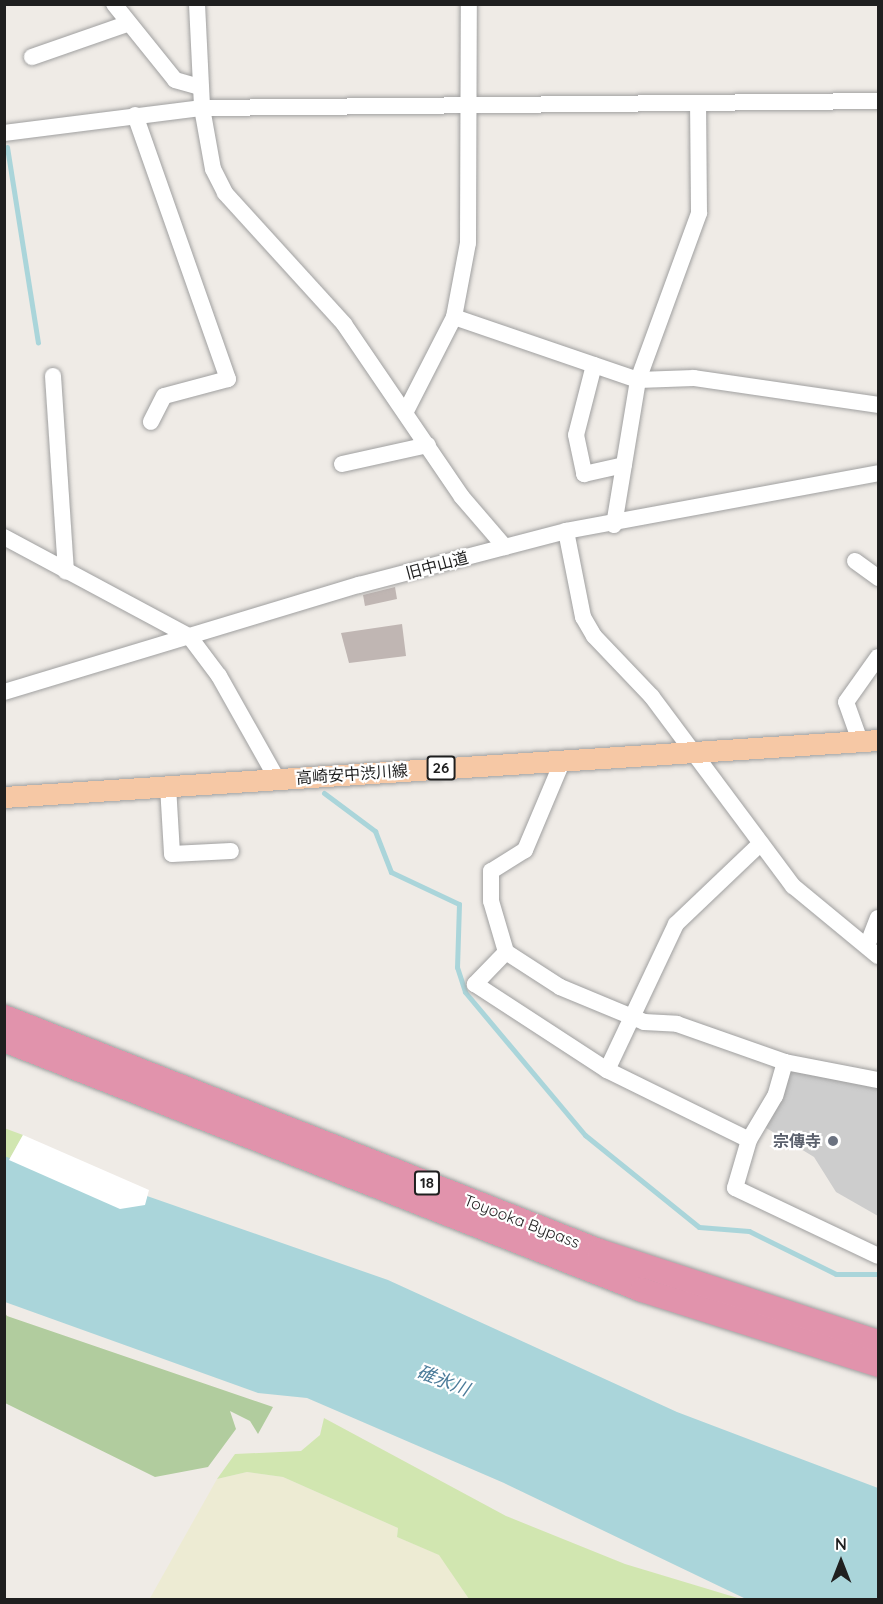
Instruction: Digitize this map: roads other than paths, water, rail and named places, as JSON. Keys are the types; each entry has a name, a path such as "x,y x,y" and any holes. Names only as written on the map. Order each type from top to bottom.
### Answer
{"highway":[{"name":"Toyooka Bypass","path":"4,1017 599,1251 879,1342"},
{"name":"Toyooka Bypass","path":"4,1040 642,1290 879,1365"}],"main road":[{"name":"高崎安中渋川線","path":"4,797 869,741"}],"street":[{"path":"114,4 127,24 175,80 200,87"},
{"path":"197,4 202,108 213,169 225,193 344,324 428,445 505,547"},
{"path":"406,411 454,317 468,243 469,4"},
{"path":"32,57 127,24"},
{"path":"4,133 202,108 879,101"},
{"path":"614,525 638,380 699,213 698,104"},
{"path":"135,115 228,379 164,396 152,422"},
{"path":"454,317 638,380 694,378 879,405"},
{"path":"594,365 576,435 584,474 624,465"},
{"path":"53,376 66,572"},
{"path":"342,464 428,445"},
{"name":"旧中山道","path":"4,692 189,636 566,531 614,525 879,473"},
{"path":"566,531 583,617 652,697 689,753 793,886 873,951 879,918"},
{"path":"4,537 189,636 219,676 277,779"},
{"path":"855,561 879,578"},
{"path":"869,741 846,702 879,657"},
{"path":"563,760 525,850 491,871 491,901 506,952 560,987 636,1017 721,1035 785,1062 879,1080"},
{"path":"168,786 171,854 231,851"},
{"path":"607,1070 636,1017 676,924 761,843"},
{"path":"506,952 475,984 607,1070 749,1140"},
{"path":"785,1062 775,1096 749,1140 735,1188 879,1256"}],"water":[{"name":"碓氷川","path":"4,1156 144,1205 147,1196 388,1280 677,1412 878,1488 878,1599 746,1599 504,1483 307,1398 258,1393 5,1302"}],"waterway":[{"path":"7,147 38,343"},
{"path":"324,793 375,831 391,872 459,904 457,967 465,992 585,1135 699,1227 749,1231 836,1274 878,1274"}],"place":[{"name":"宗傳寺","path":"833,1141"}]}
